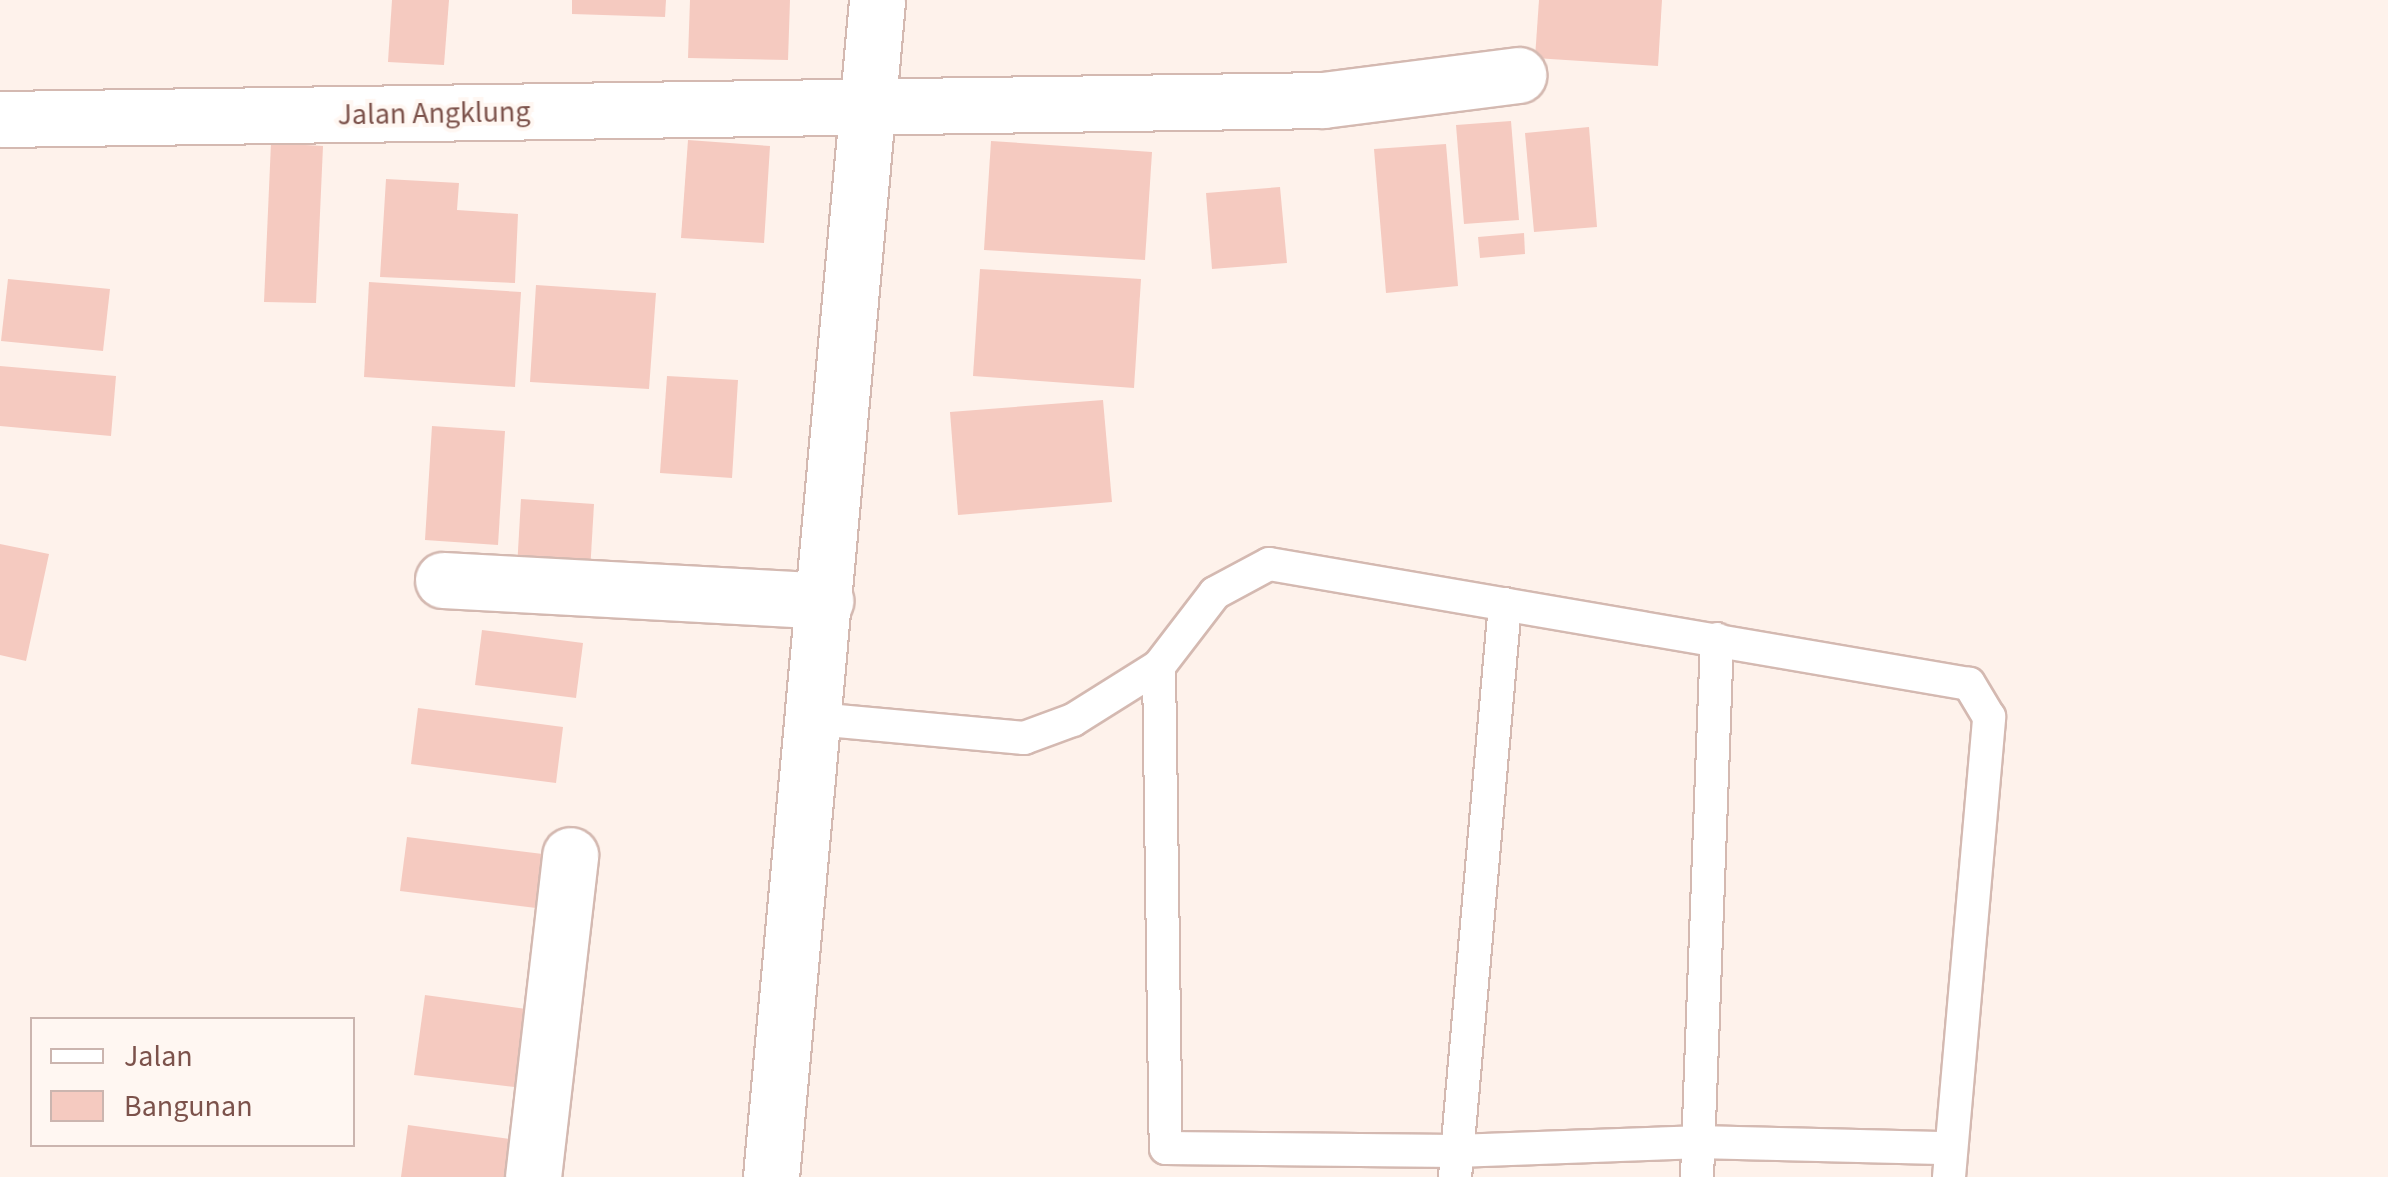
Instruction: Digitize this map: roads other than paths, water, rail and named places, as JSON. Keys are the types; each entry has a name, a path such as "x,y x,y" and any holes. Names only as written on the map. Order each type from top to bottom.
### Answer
{"street":[{"path":"772,1177 816,719 877,0"},
{"name":"Jalan Angklung","path":"0,119 868,110 1323,100 1518,75"},
{"path":"443,580 825,601"},
{"path":"533,1177 570,855"}],"lane":[{"path":"816,719 1024,738 1072,720 1159,666 1215,593 1270,564 1969,684 1990,717 1949,1162 1697,1142 1456,1164 1167,1162 1159,666"},
{"path":"1456,1164 1505,604"},
{"path":"1697,1177 1717,640"}]}
